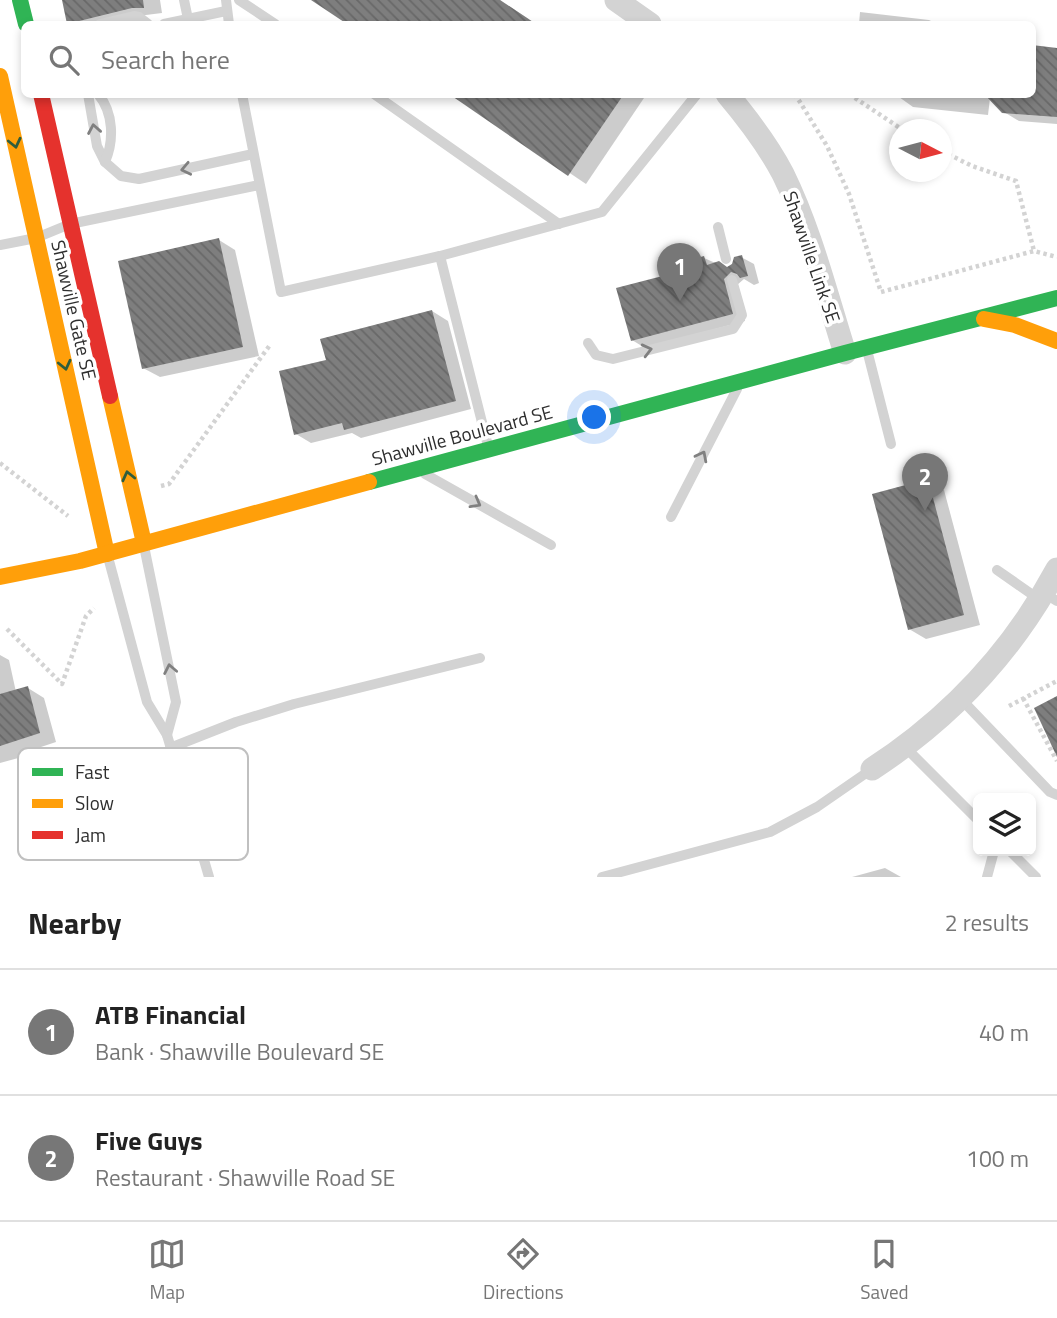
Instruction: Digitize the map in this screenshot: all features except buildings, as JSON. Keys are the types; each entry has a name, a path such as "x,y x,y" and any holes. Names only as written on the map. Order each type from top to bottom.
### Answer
{"street":[{"path":"20,0 25,21"},
{"path":"616,0 646,21"},
{"name":"Shawville Gate SE","path":"0,76 107,554"},
{"name":"Shawville Gate SE","path":"42,98 144,543"},
{"name":"Shawville Link SE","path":"730,98 782,173 855,350"},
{"name":"Shawville Boulevard SE","path":"0,577 107,554 855,350 1057,298"},
{"path":"979,318 1015,325 1057,341"},
{"path":"872,769 905,747 960,698 1047,598 1057,569"}],"lane":[{"path":"184,0 188,19"},
{"path":"240,0 271,21"},
{"path":"178,21 226,6"},
{"path":"113,21 134,16 144,21"},
{"path":"89,98 97,146 105,162 121,176 139,179 253,154"},
{"path":"101,98 112,136 105,162"},
{"path":"243,98 281,292 440,256 602,212 694,98"},
{"path":"380,98 559,224"},
{"path":"0,245 36,238 70,224 259,185"},
{"path":"718,227 726,260"},
{"path":"440,256 489,449"},
{"path":"588,342 596,355 612,359 733,329 742,315 732,281"},
{"path":"855,350 891,444"},
{"path":"671,517 741,381"},
{"path":"416,469 551,545"},
{"path":"144,543 176,702 167,735"},
{"path":"107,554 147,702 167,735 170,748 236,722 294,705 480,658"},
{"path":"997,570 1047,598"},
{"path":"960,698 1050,792 1057,795"},
{"path":"905,747 973,815"},
{"path":"601,877 770,832 817,807 872,769"},
{"path":"987,877 993,856"},
{"path":"1015,856 1036,877"},
{"path":"204,860 209,877"}],"path":[{"path":"797,98 827,146 849,194 881,292 1034,251 1057,257"},
{"path":"855,98 889,121"},
{"path":"952,156 1016,181 1034,251"},
{"path":"161,486 169,484 270,345"},
{"path":"0,463 68,516"},
{"path":"7,629 62,684 86,616 94,608"},
{"path":"1009,706 1057,681"},
{"path":"1023,698 1057,761"}],"traffic: fast":[{"path":"20,0 25,21"},
{"path":"369,482 1057,298"}],"traffic: slow":[{"path":"0,76 107,554"},
{"path":"984,319 1015,325 1057,341"},
{"path":"110,396 144,543"},
{"path":"0,577 80,561 369,482"}],"traffic: jam":[{"path":"42,98 110,396"}],"place":[{"name":"ATB Financial","path":"680,301"},
{"name":"Five Guys","path":"925,511"}]}
